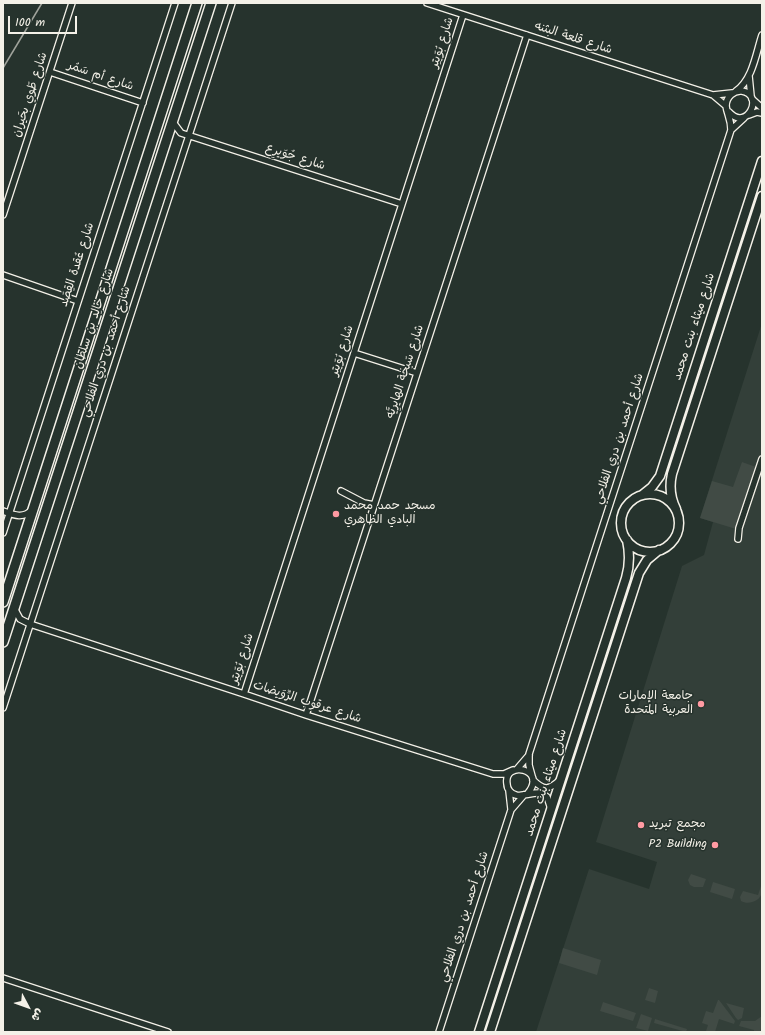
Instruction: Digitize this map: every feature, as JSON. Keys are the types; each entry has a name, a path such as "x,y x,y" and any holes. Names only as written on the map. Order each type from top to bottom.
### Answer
{"main road":[{"name":"شارع خالِد بن سلطان","path":"3,602 197,3"},
{"name":"شارع خالِد بن سلطان","path":"3,642 211,3"},
{"name":"شارع ميثاء بنت محمد","path":"642,496 652,487 660,476 762,161"},
{"name":"شارع ميثاء بنت محمد","path":"676,509 671,496 672,474 762,196"},
{"path":"64,453 64,440 79,386 78,383 74,382"},
{"path":"652,494 661,496 670,501 676,509 679,522 676,536 671,544 659,550 649,552 639,550 627,540 622,528 623,514 630,503 642,496 652,494"},
{"name":"شارع ميثاء بنت محمد","path":"479,1032 628,570 630,555 627,540"},
{"name":"شارع ميثاء بنت محمد","path":"490,1032 637,580 643,566 659,550"}],"street":[{"name":"شارع طَوي بحَيران","path":"3,216 72,3"},
{"name":"شارع عُقدة القِصَد","path":"3,533 175,3"},
{"name":"شارع أحمد بن دري الفلاحي","path":"3,708 232,3"},
{"name":"شارع قلعة البثنه","path":"427,3 713,95 726,106"},
{"name":"شارع بُوَيتِر","path":"244,694 463,15"},
{"name":"شارع سَبخة الهايرِيَّه","path":"306,715 527,35"},
{"path":"762,35 748,76 743,85 727,100 726,106 729,112 735,117 746,116 756,112 762,113"},
{"name":"شارع أم سَمُر","path":"50,72 143,103"},
{"path":"746,116 753,108 748,76"},
{"path":"734,92 745,92 762,108"},
{"name":"شارع قلعة البثنه","path":"713,95 734,92"},
{"name":"شارع أحمد بن دري الفلاحي","path":"729,112 732,130"},
{"name":"شارع أحمد بن دري الفلاحي","path":"533,778 529,765 529,754 732,130 746,116"},
{"path":"166,138 181,133 172,121"},
{"name":"شارع جُوَيرِع","path":"181,133 402,204"},
{"path":"3,275 78,301"},
{"path":"354,353 417,373"},
{"path":"738,539 739,528 762,459"},
{"path":"341,492 364,503 374,505"},
{"path":"17,516 26,515 33,510"},
{"path":"3,511 17,516 23,522 26,531"},
{"path":"8,627 23,621 16,614 14,607"},
{"name":"شارع عرقوب الرِّوَيضات","path":"23,621 306,715 493,774 504,774 515,770"},
{"name":"شارع أحمد بن دري الفلاحي","path":"515,770 529,754"},
{"path":"551,810 549,801 541,792 516,795 508,788 508,777 515,770 526,770 540,786 546,788 553,786 561,778"},
{"name":"شارع عرقوب الرِّوَيضات","path":"493,774 508,788"},
{"path":"526,794 532,789 533,778"},
{"name":"شارع أحمد بن دري الفلاحي","path":"508,788 511,810"},
{"name":"شارع أحمد بن دري الفلاحي","path":"439,1032 511,810 526,794"},
{"path":"3,978 168,1032"}],"shaded area":[{"name":"جامعة الإمارات العربية المتحدة","path":"762,323 762,1032 536,1032 589,869 649,889 657,862 596,842 682,566 704,555 713,522 700,518"},
{"path":"742,462 756,467 736,529 700,518 712,481 733,487"},
{"path":"691,874 706,879 703,887 694,887 690,885 688,880"},
{"path":"713,882 735,889 732,899 710,892"},
{"path":"762,883 761,896 756,901 747,903 741,901 740,897 743,891 758,895"},
{"path":"563,948 601,960 597,975 559,963"},
{"path":"649,988 658,991 655,1003 645,1000"},
{"path":"718,1000 735,1021 734,1024 719,1019 715,1032 706,1031 708,1025 702,1023 706,1011 713,1013"},
{"path":"603,1002 636,1013 633,1021 600,1011"},
{"path":"726,1003 744,1008 742,1018 738,1020"},
{"path":"641,1014 652,1018 648,1031 636,1028"},
{"path":"762,1016 760,1032 754,1032 754,1030 739,1026 741,1021 755,1021"},
{"path":"655,1019 687,1029 686,1032 654,1023"}],"waterway":[{"path":"3,68 42,3"}],"place":[{"name":"مسجد حمد محمد البادي الظاهري","path":"336,514"},
{"name":"جامعة الإمارات العربية المتحدة","path":"701,704"},
{"name":"مجمع تبريد","path":"641,825"},
{"name":"P2 Building","path":"715,845"}]}
